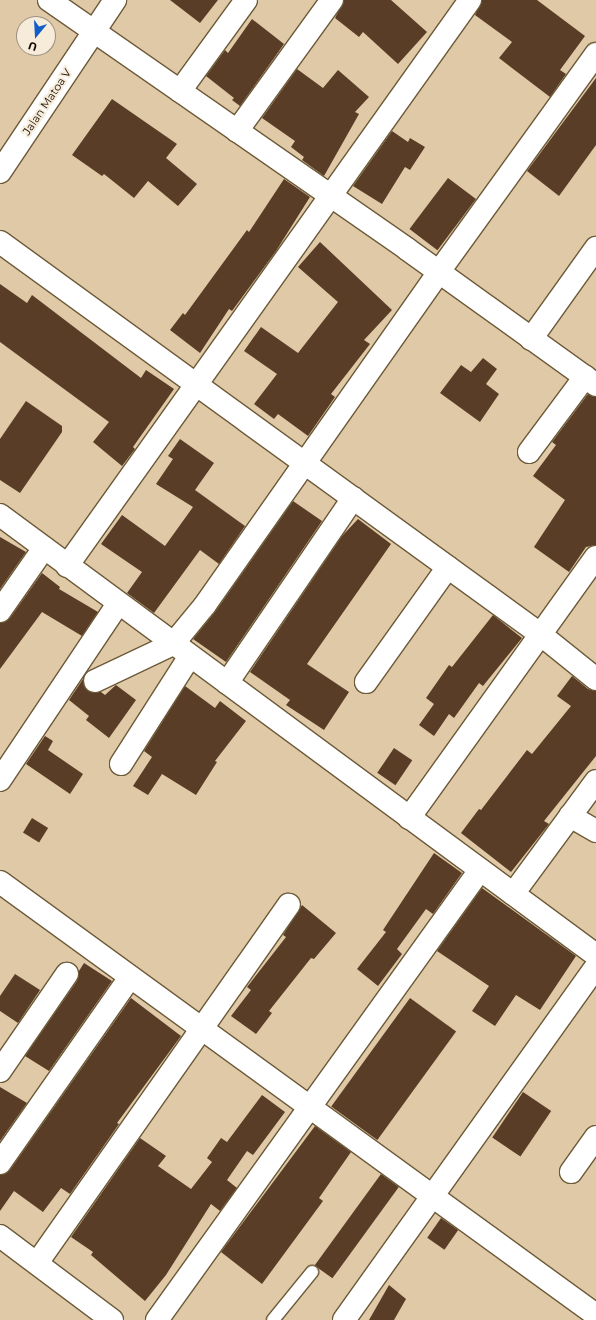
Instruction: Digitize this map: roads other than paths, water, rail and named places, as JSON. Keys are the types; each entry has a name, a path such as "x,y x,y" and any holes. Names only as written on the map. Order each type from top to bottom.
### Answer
{"street":[{"path":"49,0 590,381 529,452"},
{"name":"Jalan Matoa V","path":"0,172 115,0"},
{"path":"180,91 246,0"},
{"path":"237,131 332,0"},
{"path":"67,566 470,0"},
{"path":"121,764 182,650 304,462 596,54"},
{"path":"0,242 540,634 596,679"},
{"path":"531,339 596,248"},
{"path":"227,683 353,498"},
{"path":"0,515 118,604 596,955"},
{"path":"0,611 44,548"},
{"path":"409,818 596,557"},
{"path":"366,682 448,567"},
{"path":"0,780 118,604"},
{"path":"95,682 182,650"},
{"path":"513,894 596,781"},
{"path":"570,816 596,831"},
{"path":"157,1320 311,1108 480,870"},
{"path":"0,882 591,1311"},
{"path":"37,1263 203,1030 289,905"},
{"path":"344,1320 596,967"},
{"path":"0,1071 67,974"},
{"path":"0,1163 130,977"},
{"path":"571,1172 596,1137"},
{"path":"0,1236 112,1320"}],"lane":[{"path":"273,1320 312,1272"}]}
